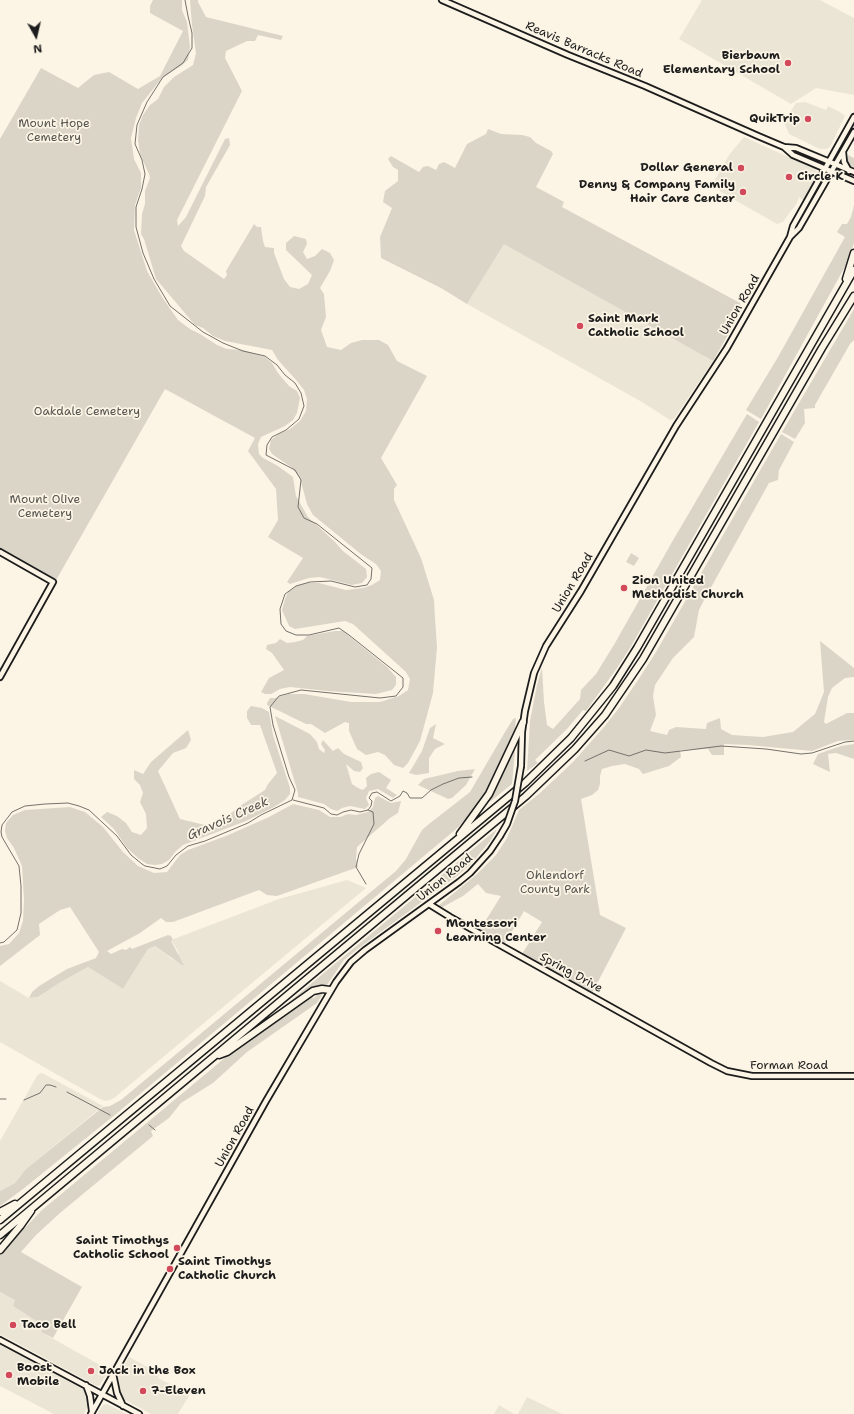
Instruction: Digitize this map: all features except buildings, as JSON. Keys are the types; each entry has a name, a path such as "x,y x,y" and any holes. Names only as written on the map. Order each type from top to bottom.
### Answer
{"highway":[{"path":"841,292 854,253"},
{"path":"0,1220 525,783 555,755 586,722 613,686 638,648 854,270"},
{"path":"0,1235 526,796 560,765 591,732 618,697 643,659 822,348 854,296"},
{"path":"847,308 854,302"},
{"path":"454,842 489,794 523,722"},
{"path":"214,1057 227,1052 313,991 322,989 330,990"},
{"path":"0,1212 26,1198"},
{"path":"0,1250 36,1204"}],"main road":[{"name":"Reavis Barracks Road","path":"442,0 784,147 793,154 854,181"},
{"name":"Union Road","path":"92,1413 266,1100 330,990 346,968 360,954 470,873 490,851 500,836 507,824 516,801 521,766 523,722 534,672 546,646 581,591 676,426 727,348 790,237 793,226 854,117"},
{"name":"Union Road","path":"790,237 799,228 854,132"},
{"name":"Reavis Barracks Road","path":"784,147 796,148 852,172"},
{"path":"843,152 844,162 852,172"},
{"path":"0,552 53,582 0,677"},
{"name":"Spring Drive","path":"429,904 703,1058"},
{"name":"Forman Road","path":"703,1058 727,1071 752,1076 854,1076"},
{"path":"0,1340 139,1414"},
{"path":"113,1374 117,1393 123,1406"},
{"path":"86,1386 90,1396 92,1413"}],"shaded area":[{"name":"Bierbaum Elementary School","path":"702,0 820,0 854,18 854,95 816,88 791,104 679,39"},
{"path":"805,102 826,110 828,106 845,116 830,147 826,149 820,149 789,134 784,122 796,103"},
{"path":"744,137 815,169 818,173 803,200 799,197 797,203 783,222 777,224 721,192 716,186 715,180 729,155"},
{"name":"Saint Mark Catholic School","path":"504,243 713,361 674,419 670,420 642,402 467,304"},
{"path":"347,880 366,888 110,1100 105,1101 100,1099 0,1042 0,981 29,998 38,997 88,967 123,989 148,949 155,946 172,959 184,964 171,940 279,899"},
{"path":"42,1073 103,1106 26,1169 15,1183 0,1191 0,1141 37,1076"},
{"path":"0,1292 16,1300 13,1306 44,1326 41,1332 109,1370 100,1385 97,1386 0,1334"},
{"path":"0,1345 85,1390 88,1393 89,1403 84,1414 54,1414 0,1386"},
{"path":"129,1357 160,1374 158,1378 190,1394 178,1414 151,1414 123,1399 116,1386 117,1378"},
{"path":"527,1397 562,1414 518,1414"},
{"path":"107,1404 126,1414 97,1414 103,1405"},
{"path":"499,1405 514,1414 494,1414"}],"green space":[{"path":"153,0 182,0 182,10 187,22 190,47 188,60 162,78 142,103 136,118 131,138 134,159 141,173 141,188 135,205 134,230 147,271 162,297 178,320 217,345 227,349 243,350 265,357 272,363 289,386 297,391 300,398 297,413 293,420 285,426 261,437 258,444 259,454 293,477 296,496 308,517 343,551 366,569 367,577 362,583 352,585 320,577 309,578 290,584 287,582 303,558 268,537 278,520 276,489 248,451 255,438 165,389 55,582 0,550 0,139 41,68 78,88 94,75 109,72 138,89 160,76 183,31 150,13 150,6"},
{"path":"190,0 198,0 206,17 283,36 281,40 258,35 255,41 247,41 226,51 225,58 242,91 177,220 178,226 186,217 225,139 229,138 230,145 206,187 205,196 181,246 184,251 224,279 227,275 226,271 254,224 257,227 261,227 265,247 274,248 274,253 284,279 290,287 299,289 308,284 312,275 286,250 286,243 294,236 306,239 307,244 303,252 307,259 315,256 322,249 330,253 334,260 330,271 320,288 324,294 326,317 321,330 327,347 341,350 351,343 362,340 379,340 388,345 397,361 427,376 381,458 397,485 394,489 394,500 421,558 434,600 437,647 433,693 420,741 408,763 403,768 394,765 385,755 378,752 366,755 357,749 349,731 349,723 345,722 325,733 311,724 306,724 267,705 270,698 289,694 304,694 351,702 380,702 399,696 408,690 410,679 406,672 353,624 345,621 295,629 289,626 282,610 288,592 296,586 306,583 319,583 346,590 363,588 380,580 381,571 376,564 362,555 313,515 307,504 300,478 291,467 272,454 269,449 271,440 290,429 300,421 306,411 307,399 304,390 278,360 272,350 225,341 213,336 203,328 195,325 156,279 144,239 141,234 142,214 145,204 145,191 150,178 140,154 138,140 139,125 143,115 150,105 158,99 164,87 174,77 193,65 196,53"},
{"path":"488,129 501,134 530,137 536,143 551,151 553,154 536,187 564,202 562,207 740,303 742,310 713,361 504,244 467,304 441,288 381,258 380,237 392,208 383,202 385,191 398,181 398,170 393,167 388,159 391,156 419,172 423,167 428,166 436,170 439,164 444,162 455,168 467,144 486,134"},
{"path":"848,155 854,158 854,167 850,166 846,161"},
{"path":"854,205 854,243 847,263 761,419 746,410 778,357 845,237 837,232 842,224 847,224 851,217"},
{"path":"854,309 854,340 850,344 815,405 815,408 804,409 805,423 795,439 782,432"},
{"path":"747,414 759,422 630,648 586,711 583,710 567,729 535,760 538,763 527,771 530,721 542,668 547,725 553,729 580,699 581,690 596,674"},
{"name":"Ohlendorf County Park","path":"781,434 794,442 779,470 778,480 769,483 704,600 699,610 694,637 673,658 655,685 653,696 656,715 650,731 667,735 669,730 676,727 706,729 707,723 720,718 721,729 732,735 763,737 793,732 815,714 824,692 820,641 854,668 854,677 845,678 832,688 828,697 824,722 826,724 847,713 854,713 854,740 838,741 812,751 724,744 724,755 712,755 708,749 680,750 681,757 669,766 643,774 639,769 625,764 602,769 598,790 592,795 581,799 600,915 626,928 592,993 522,954 542,922 524,911 504,945 479,931 501,896 486,893 478,884 463,896 439,909 438,906 476,875 496,855 507,838 519,810 540,793 573,762 619,708 656,652"},
{"path":"631,553 639,558 634,566 626,562"},
{"path":"343,631 387,667 396,677 396,685 392,690 376,694 290,687 280,689 271,694 261,692 269,678 284,670 272,653 266,649 267,645 276,643 280,639 287,643 295,642 303,640 307,636"},
{"path":"251,706 262,708 269,712 273,735 290,788 290,794 285,800 274,807 246,821 183,845 169,860 162,864 147,864 138,858 127,848 114,829 101,817 107,812 117,816 126,823 132,832 141,835 147,828 146,814 140,802 143,793 140,785 134,779 134,770 143,774 151,762 188,730 191,740 186,748 173,753 158,771 180,819 205,825 222,820 265,790 277,773 260,725 251,725 247,718 247,711"},
{"path":"275,716 310,734 317,742 319,749 324,753 325,750 321,744 323,740 333,751 338,748 344,754 361,762 363,768 360,772 354,771 346,764 352,784 358,788 363,790 367,786 366,778 371,774 379,772 391,780 386,788 397,795 393,798 378,789 369,791 366,798 369,805 365,809 350,806 337,811 324,804 298,797"},
{"path":"516,718 515,730 492,783 480,803 455,830 116,1114 0,1206 0,1191 15,1183 26,1169 103,1107 110,1106 121,1100 396,871 406,859 422,830 470,792 513,719"},
{"path":"436,724 433,738 445,744 435,749 429,758 429,773 416,775 409,773 422,751 430,728"},
{"path":"854,744 854,759 836,753 828,754 830,772 813,764 818,754 841,746"},
{"path":"515,750 512,784 491,801 485,803 498,782 512,752"},
{"path":"475,769 466,785 452,798 448,799 418,785 424,779 458,771"},
{"path":"378,796 391,803 401,801 398,813 390,818 357,847 356,859 358,867 277,896 267,895 259,890 173,922 166,922 161,918 140,933 107,951 111,954 122,949 126,950 130,947 132,949 168,935 171,936 173,940 171,941 184,965 155,946 148,949 123,989 88,967 38,997 29,998 32,992 39,986 67,969 96,958 99,952 70,907 60,910 39,924 40,935 0,966 0,946 9,944 19,933 23,921 24,900 22,866 14,848 7,838 5,831 6,823 13,815 25,810 70,807 85,812 103,827 123,852 138,866 154,873 167,872 180,855 188,850 226,836 269,817 293,804 319,810 330,817 340,817 348,814 356,815 368,812 373,807 375,798"},
{"path":"497,829 491,840 470,865 344,960 327,985 315,987 271,1017"},
{"path":"320,992 322,995 317,1003 247,1052 213,1083 181,1103 169,1118 151,1131 153,1136 60,1213 36,1235 21,1252 82,1287 53,1338 41,1332 44,1326 13,1306 15,1300 0,1292 0,1254 42,1210 232,1052 311,997 314,998"}],"waterway":[{"name":"Gravois Creek","path":"0,943 4,942 17,930 21,913 19,866 2,837 1,832 2,825 12,812 25,806 45,804 68,803 79,806 89,810 117,836 131,855 142,864 160,869 167,866 176,855 188,846 205,841 248,823 292,800 295,790 289,777 273,725 270,707 279,696 301,690 380,698 396,696 403,687 403,678 339,628 309,635 296,635 286,631 281,624 280,609 285,594 296,586 310,582 331,581 355,587 367,585 371,579 372,568 317,524 304,518 298,507 301,480 295,470 266,455 267,445 272,437 286,430 299,419 304,406 301,393 295,383 285,375 277,365 265,356 243,351 223,343 203,332 170,306 154,279 143,253 136,227 136,207 145,174 142,160 135,144 137,125 147,102 163,77 183,63 192,48 192,33 185,0"},
{"path":"585,761 609,750 629,756 646,750 665,753 721,746 766,749 801,754 812,753 845,742 854,741"},
{"path":"293,800 324,808 331,814 337,815 351,810 360,812 368,810 371,806 372,801 369,798 372,793 377,792 391,801 400,796 403,791 407,793 410,798 422,798 431,790 443,784 459,778 472,777"},
{"path":"366,884 356,867 359,854 374,824 373,812 368,810"},
{"path":"24,1100 40,1093 46,1085 56,1087"},
{"path":"67,1092 110,1115"},
{"path":"0,1099 6,1099"},
{"path":"149,1125 155,1130"}],"place":[{"name":"Bierbaum Elementary School","path":"788,63"},
{"name":"QuikTrip","path":"808,119"},
{"name":"Dollar General","path":"741,168"},
{"name":"Circle K","path":"789,177"},
{"name":"Denny & Company Family Hair Care Center","path":"743,192"},
{"name":"Saint Mark Catholic School","path":"580,326"},
{"name":"Zion United Methodist Church","path":"624,588"},
{"name":"Montessori Learning Center","path":"438,931"},
{"name":"Saint Timothys Catholic School","path":"177,1248"},
{"name":"Saint Timothys Catholic Church","path":"170,1269"},
{"name":"Taco Bell","path":"13,1325"},
{"name":"Jack in the Box","path":"91,1371"},
{"name":"Boost Mobile","path":"9,1375"},
{"name":"7-Eleven","path":"143,1391"}],"park label":[{"name":"Mount Hope Cemetery","path":"54,131"},
{"name":"Oakdale Cemetery","path":"87,412"},
{"name":"Mount Olive Cemetery","path":"45,507"}]}
